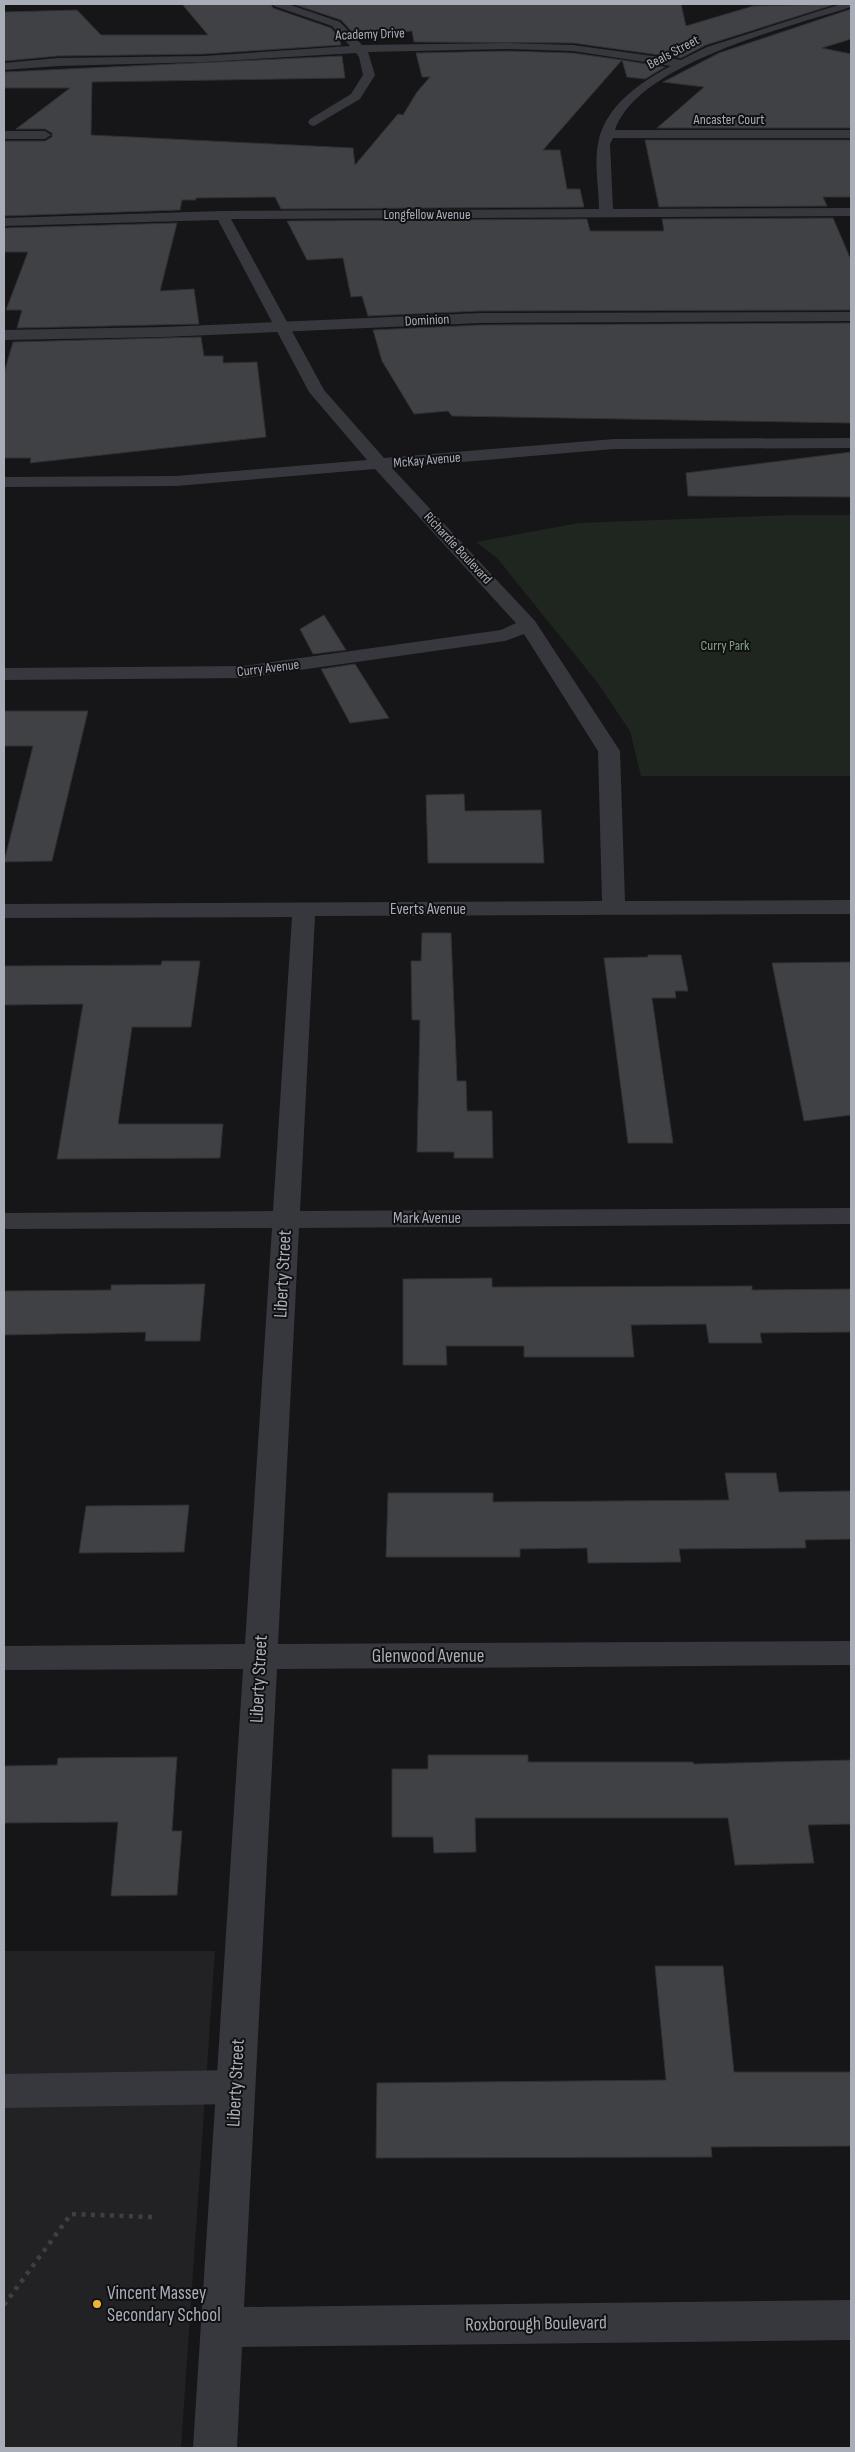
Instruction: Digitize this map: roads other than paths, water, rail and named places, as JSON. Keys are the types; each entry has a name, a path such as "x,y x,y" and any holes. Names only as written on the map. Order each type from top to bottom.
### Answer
{"street":[{"path":"278,4 336,24 365,56 369,75 356,96 314,122"},
{"name":"Beals Street","path":"606,213 604,144 613,118 646,84 711,49 851,4"},
{"name":"Academy Drive","path":"4,66 58,62 204,59 358,49 507,46 573,48 681,64"},
{"name":"Academy Drive","path":"4,56 39,55 58,62"},
{"name":"Ancaster Court","path":"608,134 851,134"},
{"path":"4,135 44,135"},
{"name":"Longfellow Avenue","path":"4,222 222,215 851,212"},
{"name":"Richardie Boulevard","path":"222,215 317,392 380,464 528,625 609,751 614,908"},
{"name":"Dominion","path":"4,335 282,327 480,318 851,317"},
{"name":"McKay Avenue","path":"4,482 176,481 614,444 851,443"},
{"name":"Curry Avenue","path":"4,674 244,672 505,635 528,625"},
{"name":"Everts Avenue","path":"4,911 851,906"},
{"name":"Liberty Street","path":"215,2448 304,909"},
{"name":"Mark Avenue","path":"4,1221 851,1216"},
{"name":"Glenwood Avenue","path":"4,1658 851,1653"},
{"path":"4,2091 236,2087"},
{"name":"Roxborough Boulevard","path":"222,2327 851,2320"}],"place":[{"name":"Vincent Massey Secondary School","path":"97,2304"}],"park label":[{"name":"Curry Park","path":"725,645"}]}
